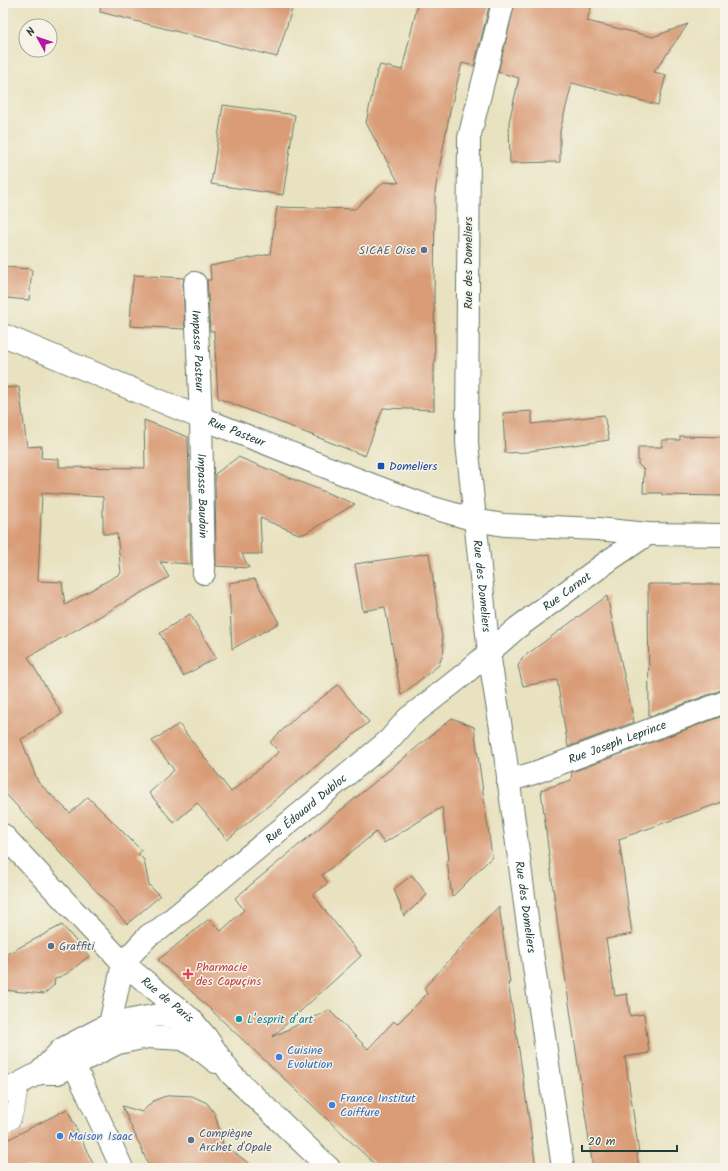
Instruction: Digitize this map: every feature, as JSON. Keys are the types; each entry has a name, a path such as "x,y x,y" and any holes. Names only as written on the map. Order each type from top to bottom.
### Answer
{"street":[{"name":"Rue des Domeliers","path":"503,3 469,138 467,443 489,652 562,1168"},
{"name":"Impasse Pasteur","path":"195,283 201,418"},
{"name":"Rue Pasteur","path":"3,335 201,418 430,507 475,520"},
{"name":"Impasse Baudoin","path":"201,418 204,573"},
{"path":"475,520 504,525 598,528 648,534 725,535"},
{"name":"Rue Carnot","path":"489,652 517,628 611,559 648,534"},
{"name":"Rue Édouard Dubloc","path":"123,963 149,935 166,925 389,740 408,718 489,652"},
{"name":"Rue Joseph Leprince","path":"508,781 534,773 725,702"},
{"name":"Rue de Paris","path":"3,835 123,963 191,1019 206,1037 231,1074 328,1168"},
{"path":"114,1034 123,963"},
{"path":"21,1082 62,1049 114,1034 158,1015 191,1019"},
{"path":"21,1082 58,1073 74,1065 114,1034 183,1039 202,1051 231,1074"},
{"path":"74,1065 122,1168"}],"lane":[{"path":"3,1125 12,1120 21,1082"}],"building":[{"path":"101,3 294,3 277,57 100,12"},
{"path":"418,3 490,3 474,66 462,63 450,111 436,185 434,410 383,408 365,456 218,398 214,331 210,331 207,280 211,280 210,266 270,254 277,207 355,209 384,182 399,183 366,123 377,71 380,65 402,70"},
{"path":"515,3 592,3 587,21 653,37 688,24 654,72 666,75 658,105 572,83 560,131 560,162 510,163 509,122 519,78 498,72"},
{"path":"223,105 295,115 283,195 211,184"},
{"path":"3,267 32,269 29,300 6,298"},
{"path":"134,275 184,278 185,329 130,326"},
{"path":"19,387 27,447 42,446 41,458 59,459 59,467 145,468 144,420 188,437 191,564 160,562 169,577 28,657 62,714 34,730 35,732 21,739 38,782 70,813 88,797 142,851 138,854 144,860 149,885 160,896 127,924 3,791 3,388","holes":["42,493 103,497 103,534 117,534 121,573 65,605 62,582 38,581"]},
{"path":"532,411 532,424 604,415 609,440 529,452 505,453 503,413"},
{"path":"680,436 725,437 725,496 662,495 662,493 643,493 644,470 638,464 638,447 662,447 662,440 680,440"},
{"path":"238,457 355,504 304,534 299,534 260,518 262,554 242,554 249,568 216,566 215,474"},
{"path":"429,553 444,651 439,665 401,695 385,607 363,611 355,564"},
{"path":"255,579 279,623 232,649 229,583"},
{"path":"648,584 725,584 725,690 721,690 649,717"},
{"path":"607,596 634,722 568,747 557,680 523,686 518,666 522,658"},
{"path":"190,614 216,658 183,676 160,633"},
{"path":"338,685 369,722 227,840 197,803 174,823 149,793 174,770 152,741 179,724 231,792 279,752 270,742 302,711 303,712"},
{"path":"725,715 725,801 619,839 632,934 606,939 615,996 627,994 630,1016 644,1014 649,1053 625,1057 639,1153 637,1153 639,1168 593,1168 557,920 541,790 571,780 572,772"},
{"path":"452,718 474,727 492,857 452,897 447,860 449,859 442,807 384,843 376,832 322,875 328,883 313,895 361,956 272,1037 329,1010 368,1049 394,1021 397,1024 427,994 424,988 499,906 510,983 508,983 536,1168 379,1168 158,960 209,919 221,931 244,910 235,898"},
{"path":"412,875 427,895 404,916 394,889"},
{"name":"Graffiti","path":"62,925 89,956 68,973 55,979 54,985 44,994 3,990 3,956"},
{"path":"172,1095 192,1096 207,1103 215,1114 223,1144 255,1168 150,1168 122,1106 142,1112 153,1101"},
{"path":"67,1109 95,1168 3,1168 3,1142"}],"place":[{"name":"SICAE Oise","path":"424,250"},
{"name":"Domeliers","path":"381,466"},
{"name":"Graffiti","path":"51,946"},
{"name":"Pharmacie des Capuçins","path":"188,974"},
{"name":"L’esprit d’art","path":"239,1019"},
{"name":"Cuisine Evolution","path":"279,1057"},
{"name":"France Institut Coiffure","path":"332,1105"},
{"name":"Maison Isaac","path":"60,1136"},
{"name":"Compiègne Archet d'Opale","path":"191,1140"}]}
